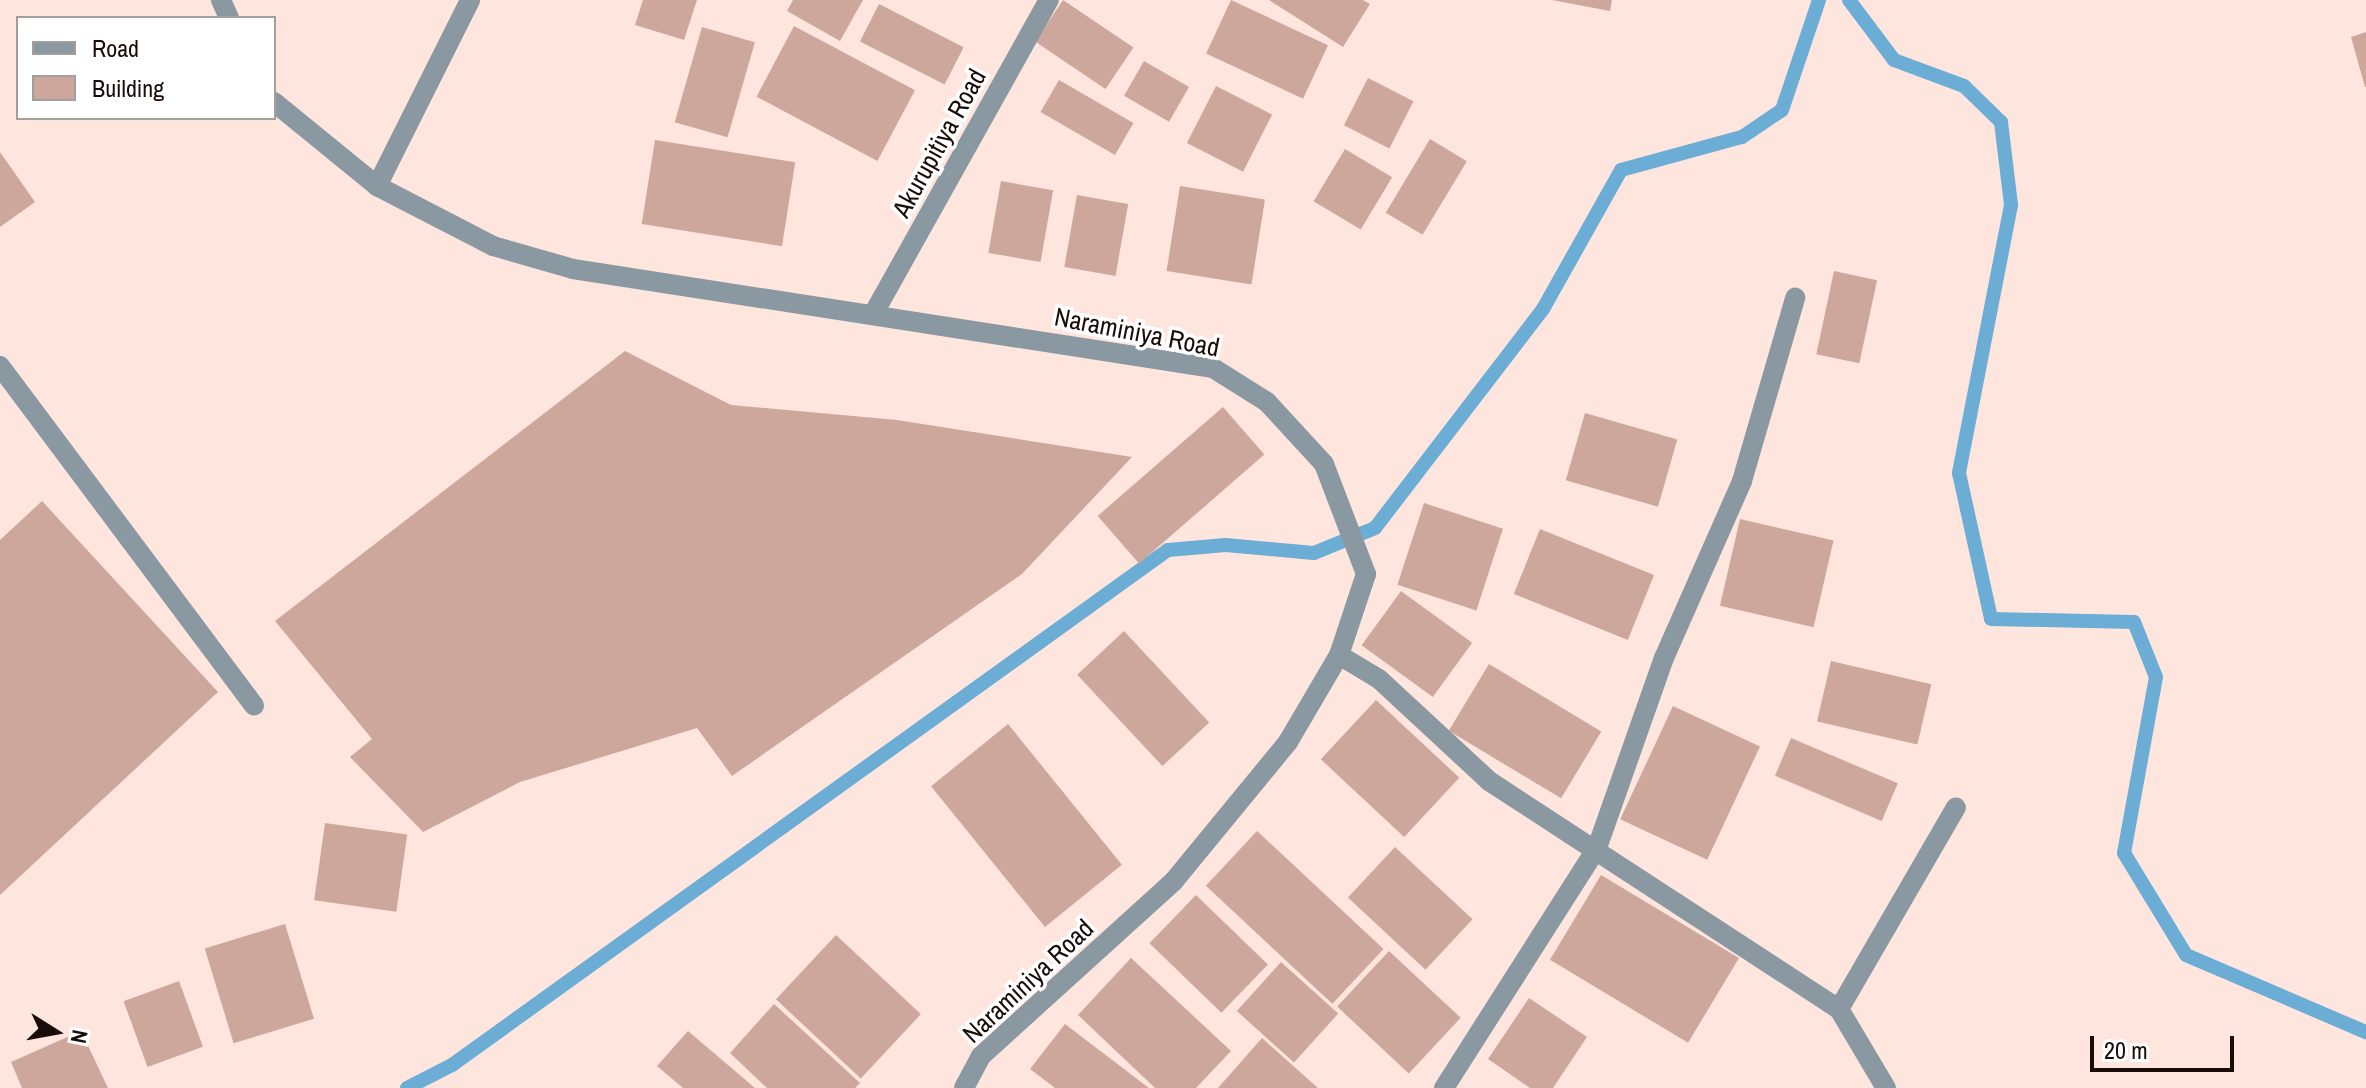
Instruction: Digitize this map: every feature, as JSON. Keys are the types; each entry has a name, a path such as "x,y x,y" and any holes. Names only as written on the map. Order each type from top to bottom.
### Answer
{"street":[{"path":"377,186 470,0"},
{"name":"Akurupitiya Road","path":"875,311 1049,0"},
{"name":"Naraminiya Road","path":"276,104 377,186 493,246 573,269 875,311 1213,368 1267,402 1324,464 1366,574 1339,655 1288,742 1174,881 981,1056 964,1088"},
{"path":"1444,1088 1597,848 1664,658 1742,481 1795,298"},
{"path":"0,366 254,705"},
{"path":"1339,655 1379,679 1489,781 1597,848 1839,1009 1886,1088"},
{"path":"1839,1009 1956,807"}],"building":[{"path":"643,0 697,0 684,40 635,25"},
{"path":"793,0 863,0 840,41 787,11"},
{"path":"1063,0 1133,48 1106,89 1035,41"},
{"path":"1231,0 1328,45 1303,99 1206,53"},
{"path":"1269,0 1363,0 1370,4 1343,47"},
{"path":"1552,0 1612,0 1610,11"},
{"path":"879,4 964,47 945,85 860,41"},
{"path":"794,26 915,90 877,161 756,97"},
{"path":"702,27 755,42 728,137 675,122"},
{"path":"2366,32 2366,87 2365,87 2351,37"},
{"path":"1144,61 1189,87 1169,122 1124,96"},
{"path":"1368,78 1413,101 1389,148 1344,125"},
{"path":"1059,80 1133,123 1115,155 1040,112"},
{"path":"1216,86 1272,115 1243,172 1187,143"},
{"path":"1430,139 1467,161 1423,235 1386,213"},
{"path":"655,140 795,162 782,246 642,224"},
{"path":"1345,149 1392,177 1361,230 1314,201"},
{"path":"0,152 35,202 0,227"},
{"path":"1001,181 1053,190 1041,262 988,253"},
{"path":"1180,186 1265,199 1251,284 1167,271"},
{"path":"1077,195 1128,204 1116,276 1064,267"},
{"path":"1834,271 1877,280 1859,363 1816,354"},
{"path":"625,351 731,405 897,420 1132,457 1022,574 732,776 697,728 520,782 423,832 350,757 372,739 275,621"},
{"path":"1223,407 1264,455 1139,563 1098,516"},
{"path":"1585,413 1677,439 1658,507 1566,480"},
{"path":"42,501 218,692 0,895 0,540"},
{"path":"1424,503 1503,529 1476,610 1397,585"},
{"path":"1740,519 1834,541 1814,627 1720,606"},
{"path":"1540,529 1654,575 1628,640 1514,594"},
{"path":"1401,591 1472,643 1433,697 1362,645"},
{"path":"1124,631 1209,722 1162,766 1077,675"},
{"path":"1831,661 1931,684 1917,745 1817,721"},
{"path":"1489,664 1601,731 1561,798 1449,731"},
{"path":"1376,700 1459,778 1404,837 1321,759"},
{"path":"1673,706 1760,747 1707,860 1620,819"},
{"path":"1008,724 1122,865 1045,927 931,786"},
{"path":"1791,738 1898,783 1882,821 1775,776"},
{"path":"325,823 407,835 396,912 314,900"},
{"path":"1257,831 1384,949 1332,1004 1206,886"},
{"path":"1395,847 1473,919 1425,970 1348,897"},
{"path":"1601,875 1739,958 1688,1043 1550,960"},
{"path":"1196,895 1268,964 1221,1013 1149,943"},
{"path":"285,924 314,1019 234,1043 205,949"},
{"path":"836,935 921,1014 861,1078 776,999"},
{"path":"1389,951 1461,1018 1409,1073 1337,1007"},
{"path":"1131,958 1231,1051 1196,1088 1155,1088 1078,1015"},
{"path":"1281,962 1338,1014 1294,1063 1237,1011"},
{"path":"179,981 203,1047 147,1067 124,1001"},
{"path":"1529,998 1587,1037 1553,1088 1530,1088 1488,1059"},
{"path":"774,1004 860,1083 855,1088 767,1088 730,1053"},
{"path":"1065,1024 1149,1088 1055,1088 1030,1069"},
{"path":"81,1031 108,1088 22,1088 11,1062"},
{"path":"688,1031 755,1088 683,1088 657,1066"},
{"path":"1262,1038 1318,1088 1218,1088"}],"waterway":[{"path":"407,1088 452,1065 1168,550 1226,545 1314,553 1375,528 1543,309 1621,170 1742,137 1782,110 1819,0"},
{"path":"1849,0 1894,60 1964,86 2001,122 2011,205 1959,473 1991,619 2134,622 2156,677 2124,853 2186,955 2366,1032"}]}
